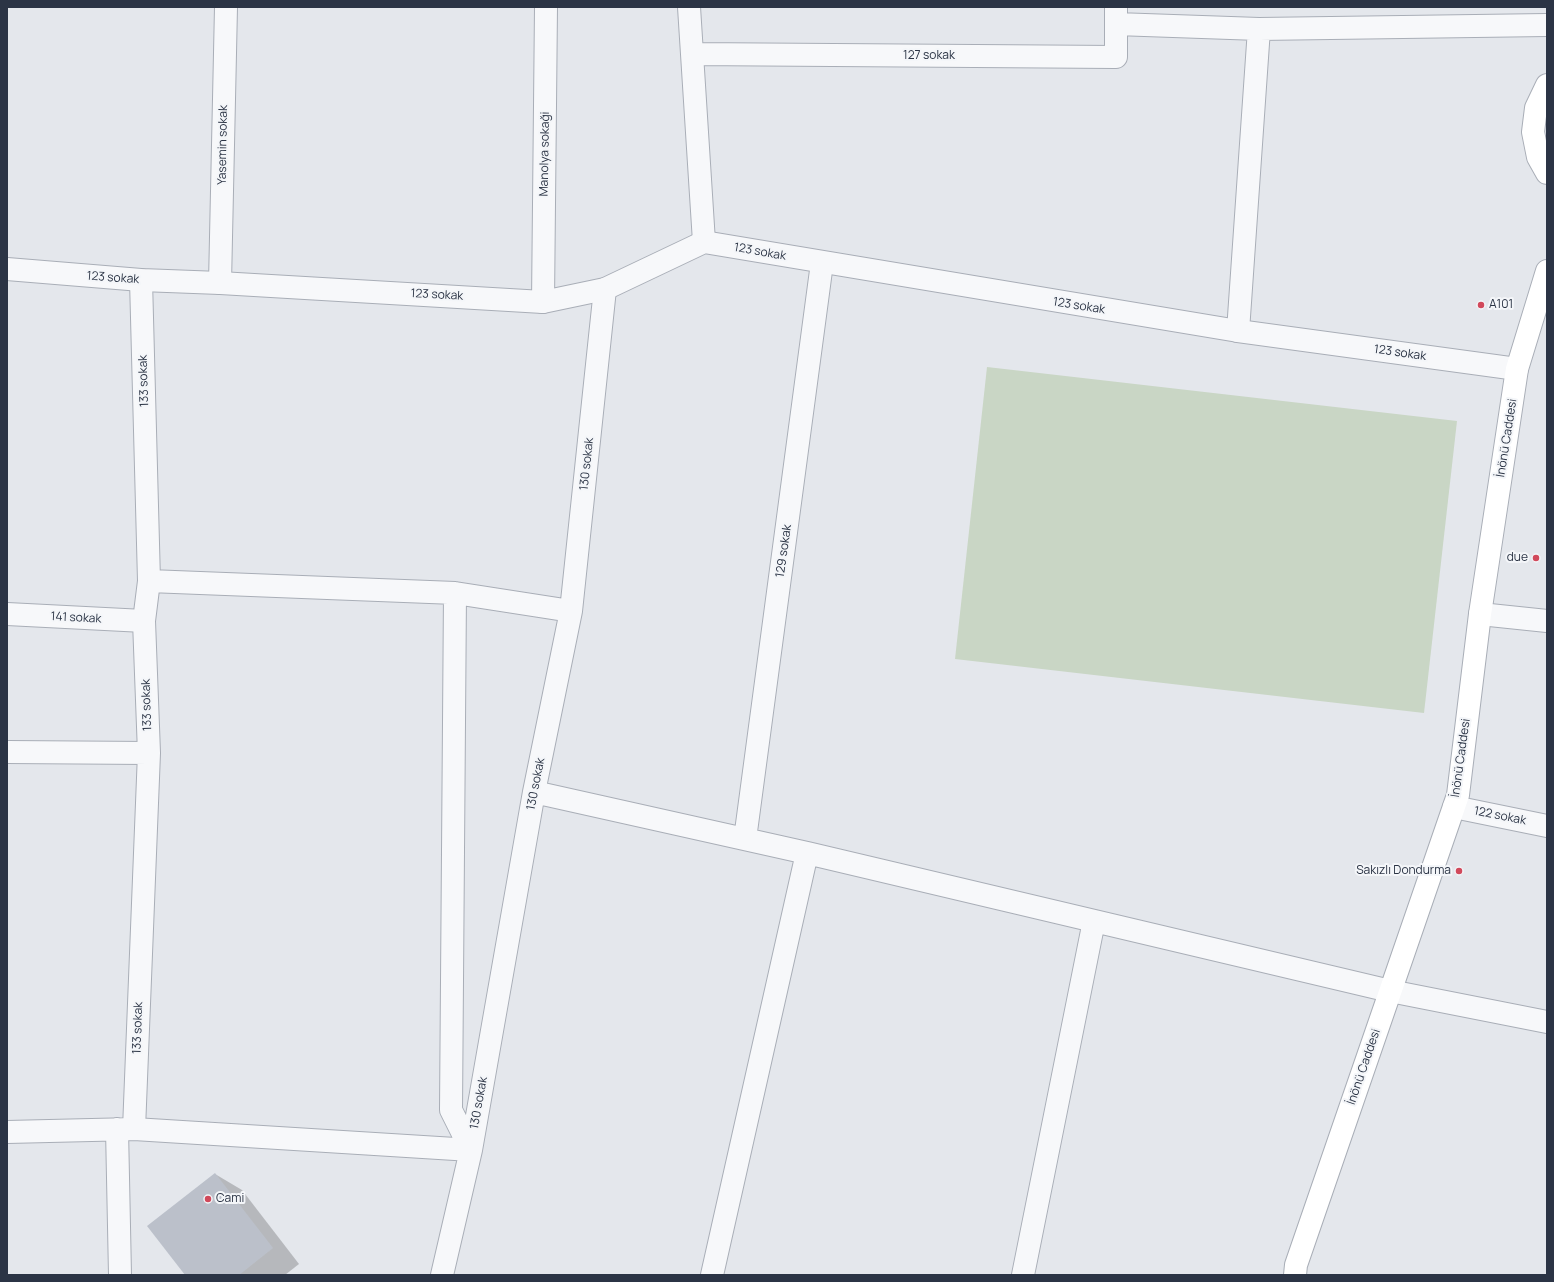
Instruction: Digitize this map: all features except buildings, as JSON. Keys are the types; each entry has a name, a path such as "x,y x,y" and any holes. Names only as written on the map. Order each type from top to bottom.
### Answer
{"main road":[{"path":"1547,85 1536,108 1533,132 1538,157 1547,173"},
{"name":"İnönü Caddesi","path":"1295,1275 1296,1265 1458,795 1480,614 1517,369 1547,271"}],"street":[{"name":"Yasemin sokak","path":"220,283 226,7"},
{"name":"Manolya sokaği","path":"544,302 546,7"},
{"path":"689,7 704,242"},
{"path":"1116,16 1258,29 1547,24"},
{"name":"127 sokak","path":"692,54 1116,57 1116,16"},
{"path":"1238,331 1258,29"},
{"name":"123 sokak","path":"7,269 141,280 220,283 544,302 605,289 704,242 822,263 1238,331 1517,369"},
{"name":"129 sokak","path":"745,839 822,263"},
{"name":"133 sokak","path":"120,1275 125,1129 149,752 144,621 149,581 141,280"},
{"name":"130 sokak","path":"442,1275 471,1150 534,792 571,610 605,289"},
{"path":"149,581 455,593 571,610"},
{"path":"455,593 451,1110 471,1150"},
{"name":"141 sokak","path":"7,614 144,621"},
{"path":"1480,614 1547,621"},
{"path":"7,752 149,752"},
{"path":"534,792 807,853 1390,991 1547,1022"},
{"name":"122 sokak","path":"1454,807 1547,826"},
{"path":"712,1275 807,853"},
{"path":"1023,1275 1094,921"},
{"path":"7,1132 125,1129 471,1150"}],"green space":[{"path":"987,367 1457,421 1424,713 955,659"}],"place":[{"name":"A101","path":"1481,305"},
{"name":"due","path":"1536,558"},
{"name":"Sakızlı Dondurma","path":"1459,871"},
{"name":"Cami","path":"208,1199"}]}
